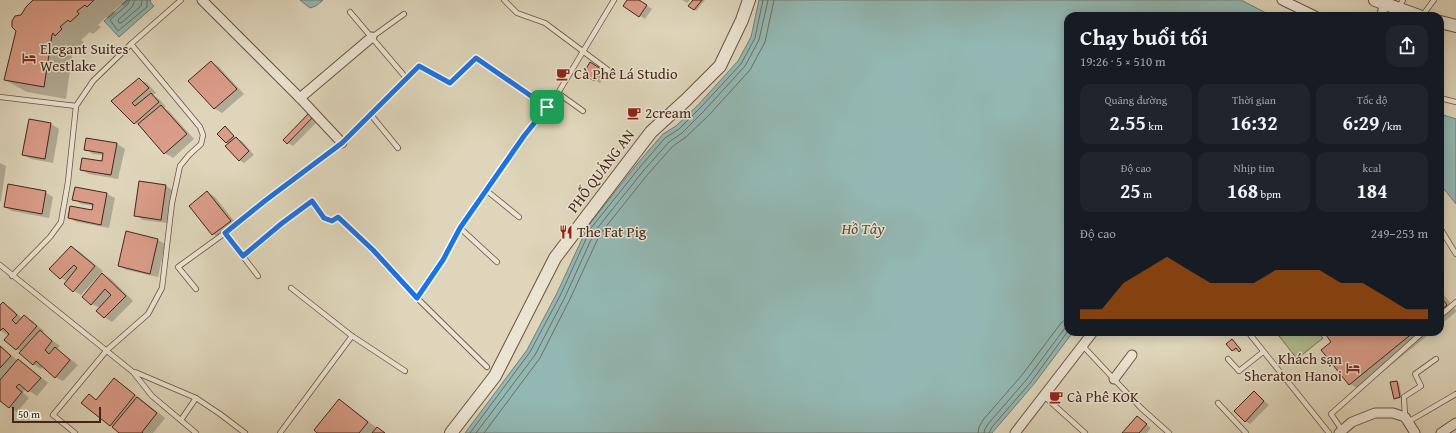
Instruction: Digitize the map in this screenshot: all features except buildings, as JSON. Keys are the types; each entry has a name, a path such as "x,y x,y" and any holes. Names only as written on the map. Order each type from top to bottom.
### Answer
{"street":[{"path":"202,0 300,98 342,143"},
{"name":"PHỐ QUẢNG AN","path":"451,433 495,376 555,258 651,132 720,66 742,20 749,0"},
{"path":"1282,0 1307,12"},
{"path":"1381,12 1380,2 1401,4 1411,12"},
{"path":"1444,23 1456,26"},
{"path":"300,98 372,37"},
{"path":"1015,433 1090,336"},
{"path":"1114,379 1132,355"},
{"path":"1341,432 1352,422 1375,413 1392,413 1406,419 1415,433"},
{"path":"1441,433 1456,423"}],"lane":[{"path":"12,276 50,237 61,222 68,182 76,106 94,81 131,44 181,0"},
{"path":"504,0 517,13 545,23 608,70"},
{"path":"417,298 443,260 460,228 524,136 558,93 614,0"},
{"path":"1419,12 1434,0"},
{"path":"350,12 407,78"},
{"path":"372,37 404,14"},
{"path":"75,433 53,415 107,350 148,314 162,288 172,203 180,166 201,144 203,135 200,127 131,44"},
{"path":"196,289 178,267 225,233 272,195 342,143 419,66 450,83 476,58 547,107"},
{"path":"558,93 583,111"},
{"path":"0,97 76,106"},
{"path":"1444,99 1456,102"},
{"path":"370,115 398,148"},
{"path":"486,191 519,217"},
{"path":"243,256 281,224 312,201 324,218 332,221 338,217 373,250 417,298 487,367"},
{"path":"460,228 497,262"},
{"path":"225,233 258,276"},
{"path":"1444,234 1456,254"},
{"path":"0,265 133,372 152,396 196,433"},
{"path":"291,288 352,336 405,371"},
{"path":"1444,312 1456,302"},
{"path":"280,433 352,336"},
{"path":"1251,336 1262,352 1330,433"},
{"path":"1341,432 1331,414 1419,336"},
{"path":"1082,345 1141,408 1169,433"},
{"path":"1228,359 1239,371 1262,352"},
{"path":"1436,359 1415,374 1421,386 1404,397 1406,419 1456,394"},
{"path":"133,372 196,398 245,433"},
{"path":"1044,396 1085,433"},
{"path":"181,420 196,398"},
{"path":"1218,403 1246,433"}],"green space":[{"path":"1279,336 1321,336 1323,338 1297,359"}],"water":[{"path":"127,0 151,0 150,2 154,6 119,37 104,21"},
{"path":"300,0 323,0 316,6 310,8"},
{"name":"Hồ Tây","path":"759,0 1241,0 1264,12 1064,12 1064,336 1070,336 1034,384 992,433 465,433 527,350 557,293 588,226 663,134 676,126 698,105 738,61 751,37"},
{"path":"1444,115 1456,119 1456,204 1444,189"}],"place":[{"name":"Elegant Suites Westlake","path":"29,58"},
{"name":"Cà Phê Lá Studio","path":"563,74"},
{"name":"2cream","path":"634,113"},
{"name":"The Fat Pig","path":"566,232"},
{"name":"Khách sạn Sheraton Hanoi","path":"1353,368"},
{"name":"Cà Phê KOK","path":"1056,397"}],"route":[{"path":"476,58 547,107 524,136 460,228 443,260 417,298 373,250 338,217 332,221 324,218 312,201 281,224 243,256 225,233 342,143 419,66 450,83 476,58"}]}
